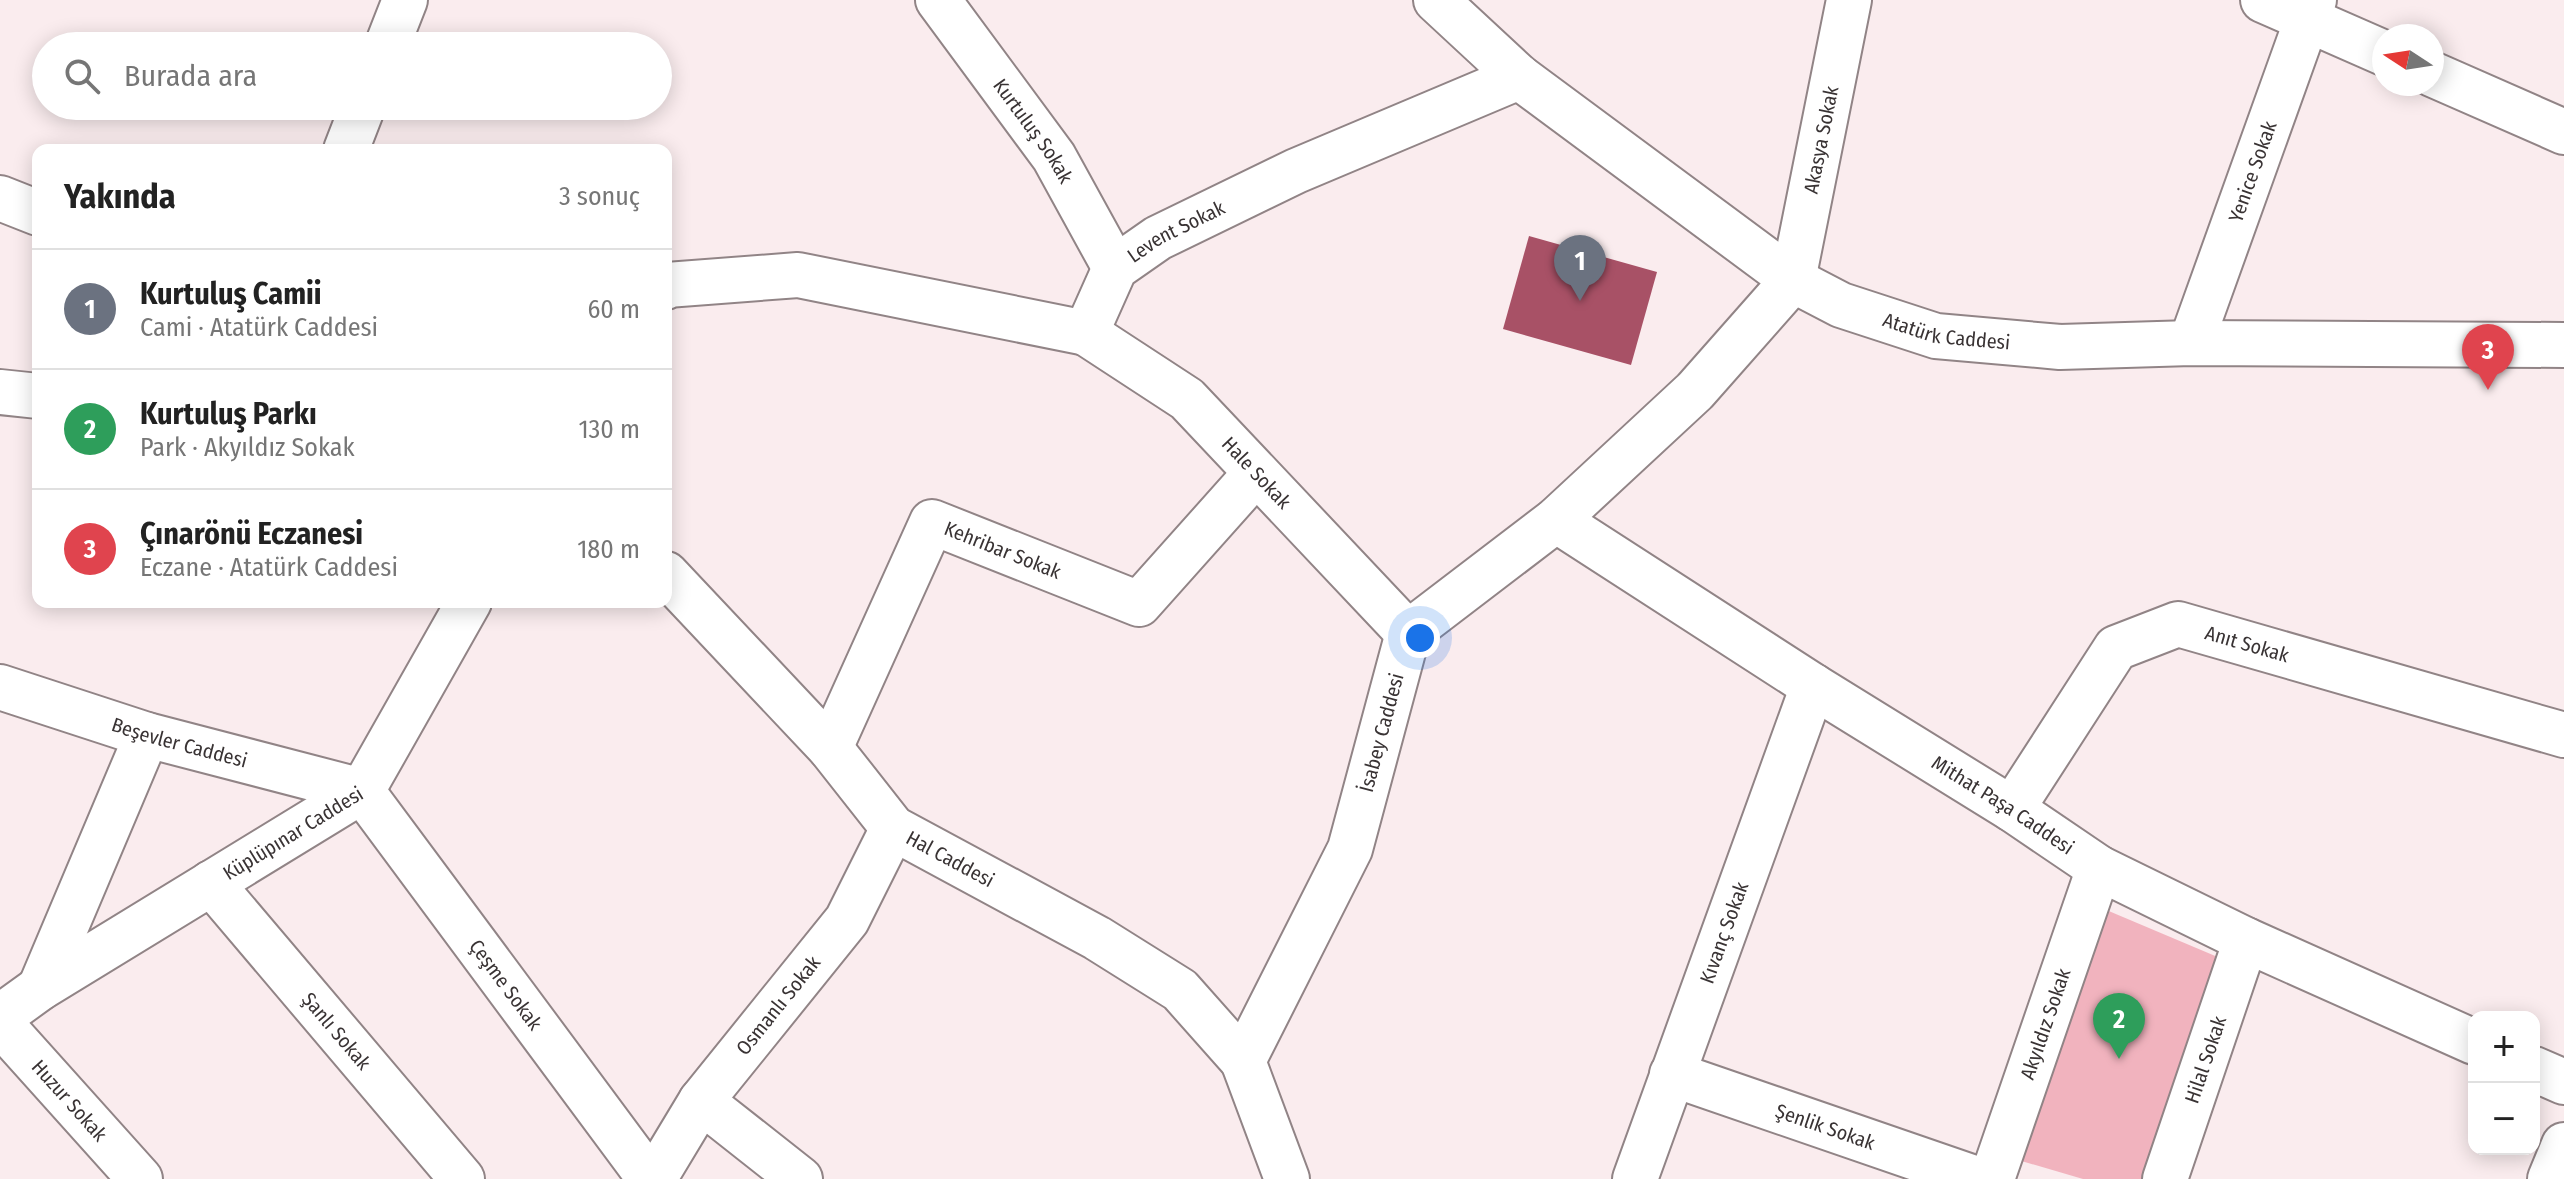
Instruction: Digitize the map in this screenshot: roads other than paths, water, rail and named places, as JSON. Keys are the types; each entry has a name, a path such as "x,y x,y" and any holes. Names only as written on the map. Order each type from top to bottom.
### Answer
{"street":[{"path":"392,32 405,0"},
{"name":"Kurtuluş Sokak","path":"938,0 1054,157 1115,268"},
{"name":"Atatürk Caddesi","path":"1436,0 1519,77 1793,280 1841,305 1936,336 2060,347 2191,343 2564,345"},
{"name":"Akasya Sokak","path":"1793,280 1849,0"},
{"path":"2263,0 2311,10 2372,46"},
{"name":"Yenice Sokak","path":"2191,343 2311,10"},
{"name":"Levent Sokak","path":"1086,333 1115,268 1158,238 1296,171 1519,77"},
{"path":"2444,79 2564,132"},
{"path":"348,144 358,120"},
{"path":"0,198 32,211"},
{"path":"672,285 798,275 1086,333"},
{"path":"1408,633 1556,520 1695,391 1793,280"},
{"name":"Hale Sokak","path":"1086,333 1187,399 1408,633"},
{"path":"0,392 32,395"},
{"name":"Kehribar Sokak","path":"830,748 932,522 1139,604 1256,473"},
{"name":"Mithat Paşa Caddesi","path":"1556,520 1813,686 2012,809 2099,868 2246,940 2468,1039"},
{"name":"Hal Caddesi","path":"672,580 830,748 893,828 1097,938 1180,990 1243,1061"},
{"name":"Küplüpınar Caddesi","path":"0,1020 40,988 362,791 466,608"},
{"name":"Anıt Sokak","path":"2012,809 2116,648 2178,624 2564,735"},
{"name":"İsabey Caddesi","path":"1243,1061 1350,849 1408,633"},
{"name":"Kıvanç Sokak","path":"1635,1179 1813,686"},
{"name":"Beşevler Caddesi","path":"0,687 147,735 362,791"},
{"path":"40,988 147,735"},
{"name":"Çeşme Sokak","path":"362,791 652,1179"},
{"name":"Osmanlı Sokak","path":"652,1179 701,1101 847,920 893,828"},
{"name":"Akyıldız Sokak","path":"1992,1179 2099,868"},
{"name":"Şanlı Sokak","path":"211,883 462,1179"},
{"name":"Hilal Sokak","path":"2165,1179 2246,940"},
{"name":"Huzur Sokak","path":"0,1020 140,1179"},
{"path":"1243,1061 1287,1179"},
{"path":"2540,1072 2564,1082"},
{"name":"Şenlik Sokak","path":"1672,1074 1977,1179"},
{"path":"701,1101 800,1179"},
{"path":"2550,1179 2564,1145"}],"place":[{"name":"Kurtuluş Camii","path":"1580,301"},
{"name":"Çınarönü Eczanesi","path":"2488,390"},
{"name":"Kurtuluş Parkı","path":"2119,1059"}]}
